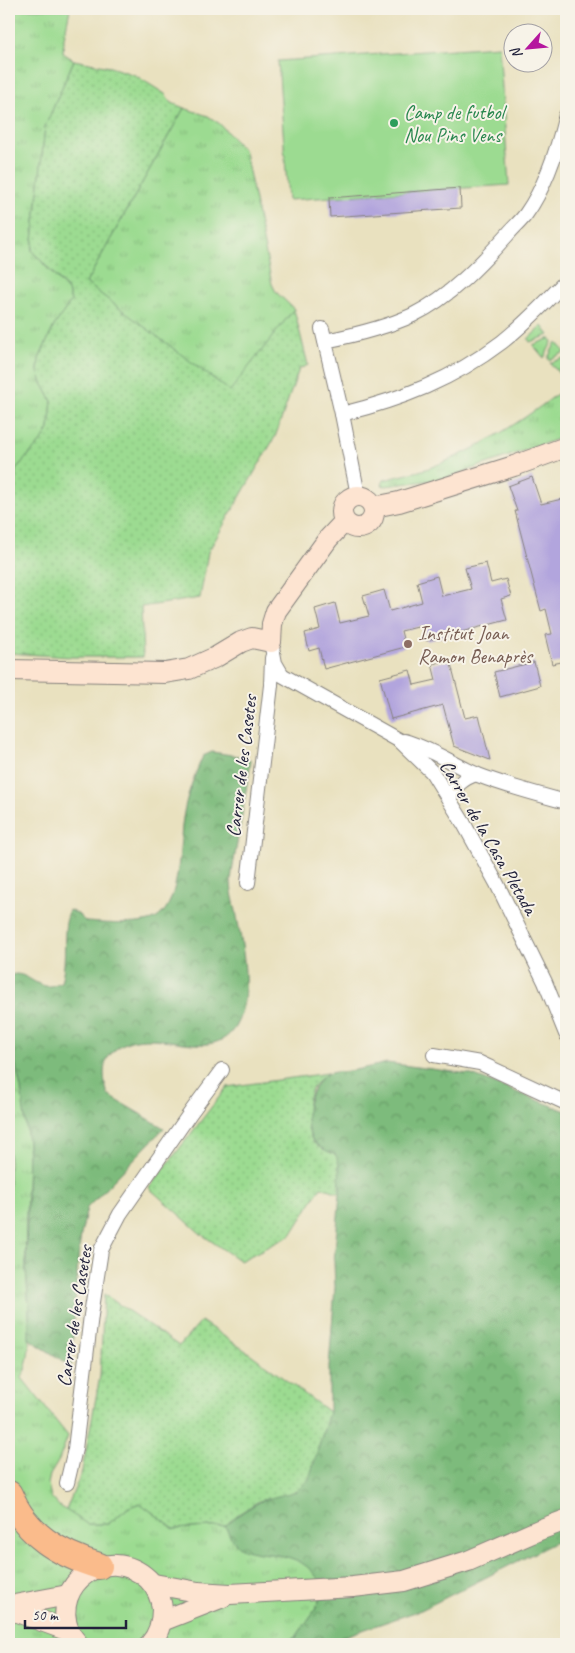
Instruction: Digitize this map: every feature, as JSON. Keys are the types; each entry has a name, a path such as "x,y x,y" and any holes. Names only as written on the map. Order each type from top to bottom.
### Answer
{"highway":[{"path":"9,1494 14,1506 43,1540 72,1557 99,1566"}],"street":[{"path":"356,496 357,490 342,414 324,335 361,334 413,315 441,298 466,277 496,248 526,214 550,168 566,115"},
{"path":"342,414 381,405 410,395 463,368 502,342 536,312 566,281"},
{"path":"374,507 398,502 514,466 566,447"},
{"path":"356,496 368,499 374,507 374,517 368,526 357,529 350,527 344,522 342,508 347,500 356,496"},
{"path":"9,670 165,673 189,669 252,638 272,648 272,624 276,611 328,539 344,522"},
{"name":"Carrer de la Casa Pletada","path":"272,648 278,669 288,680 400,741 432,772 449,799 515,920 545,982 566,1034"},
{"name":"Carrer de les Casetes","path":"248,883 271,685 272,648"},
{"path":"400,741 418,745 476,774 525,791 566,802"},
{"path":"449,799 452,791 462,780 476,774"},
{"path":"434,1055 480,1063 566,1103"},
{"name":"Carrer de les Casetes","path":"67,1483 75,1449 102,1250 120,1214 222,1070"},
{"path":"539,1530 566,1508"},
{"path":"154,1584 198,1592 230,1594 353,1587 404,1581 468,1561 566,1520"},
{"path":"73,1638 65,1613 68,1595 80,1577 99,1566 119,1564 138,1570 154,1584 162,1602 162,1621 155,1638 150,1644"},
{"path":"162,1621 230,1594"},
{"path":"9,1607 68,1595"},
{"path":"9,1607 73,1638"}],"green space":[{"path":"9,9 70,9 63,53 74,60 45,127 32,251 68,291 71,301 54,326 39,359 38,371 52,401 49,429 44,438 16,469 9,531"},
{"name":"Camp de futbol Nou Pins Vens","path":"499,46 509,185 288,200 278,61"},
{"path":"74,60 110,67 135,75 165,94 172,103 184,108 86,283 230,391 294,309 308,365 299,369 275,437 208,552 200,598 141,607 143,657 71,657 9,653 9,531 16,469 44,438 49,429 52,401 38,371 39,359 54,326 71,301 68,290 32,251 45,127"},
{"path":"184,108 208,116 220,124 245,152 272,284 276,292 294,309 230,392 86,283"},
{"path":"542,326 549,335 530,342 528,339"},
{"path":"551,339 552,342 544,358 533,345"},
{"path":"556,342 565,352 549,360 548,358"},
{"path":"566,357 566,363 561,376 550,363"},
{"path":"565,388 566,436 443,479 382,485 384,480 429,468 483,443 517,423"},
{"path":"212,752 238,756 251,761 231,881 245,970 244,1000 241,1014 235,1027 223,1039 209,1044 140,1039 124,1044 107,1059 104,1074 108,1095 164,1128 87,1208 78,1259 71,1366 29,1339 26,1269 28,1142 21,1089 9,1036 9,976 20,974 45,986 61,982 64,964 65,927 69,910 78,914 86,922 124,924 152,920 166,909 175,886 178,871 184,810 188,794 203,756"},
{"path":"9,1036 24,1103 28,1144 26,1269 30,1339 26,1366 22,1378 68,1436 59,1460 50,1475 48,1484 51,1497 60,1507 87,1524 108,1524 129,1507 140,1503 174,1529 225,1526 239,1544 247,1548 286,1556 303,1563 312,1570 319,1580 319,1601 296,1637 283,1644 9,1644"},
{"path":"387,1063 469,1074 566,1111 566,1537 421,1610 345,1636 346,1644 283,1644 296,1637 315,1610 319,1601 319,1580 307,1566 293,1559 241,1548 233,1541 225,1526 255,1505 309,1479 329,1412 329,1366 335,1287 334,1262 340,1193 339,1165 336,1156 318,1146 311,1137 308,1128 307,1108 314,1088 319,1080 326,1075"},
{"path":"328,1073 316,1083 310,1093 307,1108 307,1124 311,1139 315,1144 336,1155 339,1165 340,1193 321,1187 291,1235 240,1261 201,1234 149,1188 227,1087"},
{"path":"104,1294 179,1346 201,1321 252,1355 329,1412 309,1479 297,1491 259,1501 237,1515 225,1526 174,1529 140,1503 129,1507 108,1524 87,1524 66,1510 82,1471 100,1376"}],"building":[{"path":"460,188 461,208 330,217 329,198"},
{"path":"532,477 541,504 566,498 566,661 552,664 545,635 552,634 546,609 541,611 515,511 517,511 508,486"},
{"path":"486,563 491,583 506,579 511,596 501,599 507,620 426,641 422,626 401,631 405,647 324,669 319,648 309,651 305,633 320,629 315,609 335,603 340,623 369,616 363,596 384,590 390,611 422,602 417,582 437,576 442,596 471,589 465,568"},
{"path":"450,660 465,718 479,715 490,760 454,746 443,705 391,719 380,678 410,670 414,685 436,680 432,664"},
{"path":"534,662 540,686 500,697 494,672"}],"place":[{"name":"Camp de futbol Nou Pins Vens","path":"394,123"},
{"name":"Institut Joan Ramon Benaprès","path":"408,644"}]}
